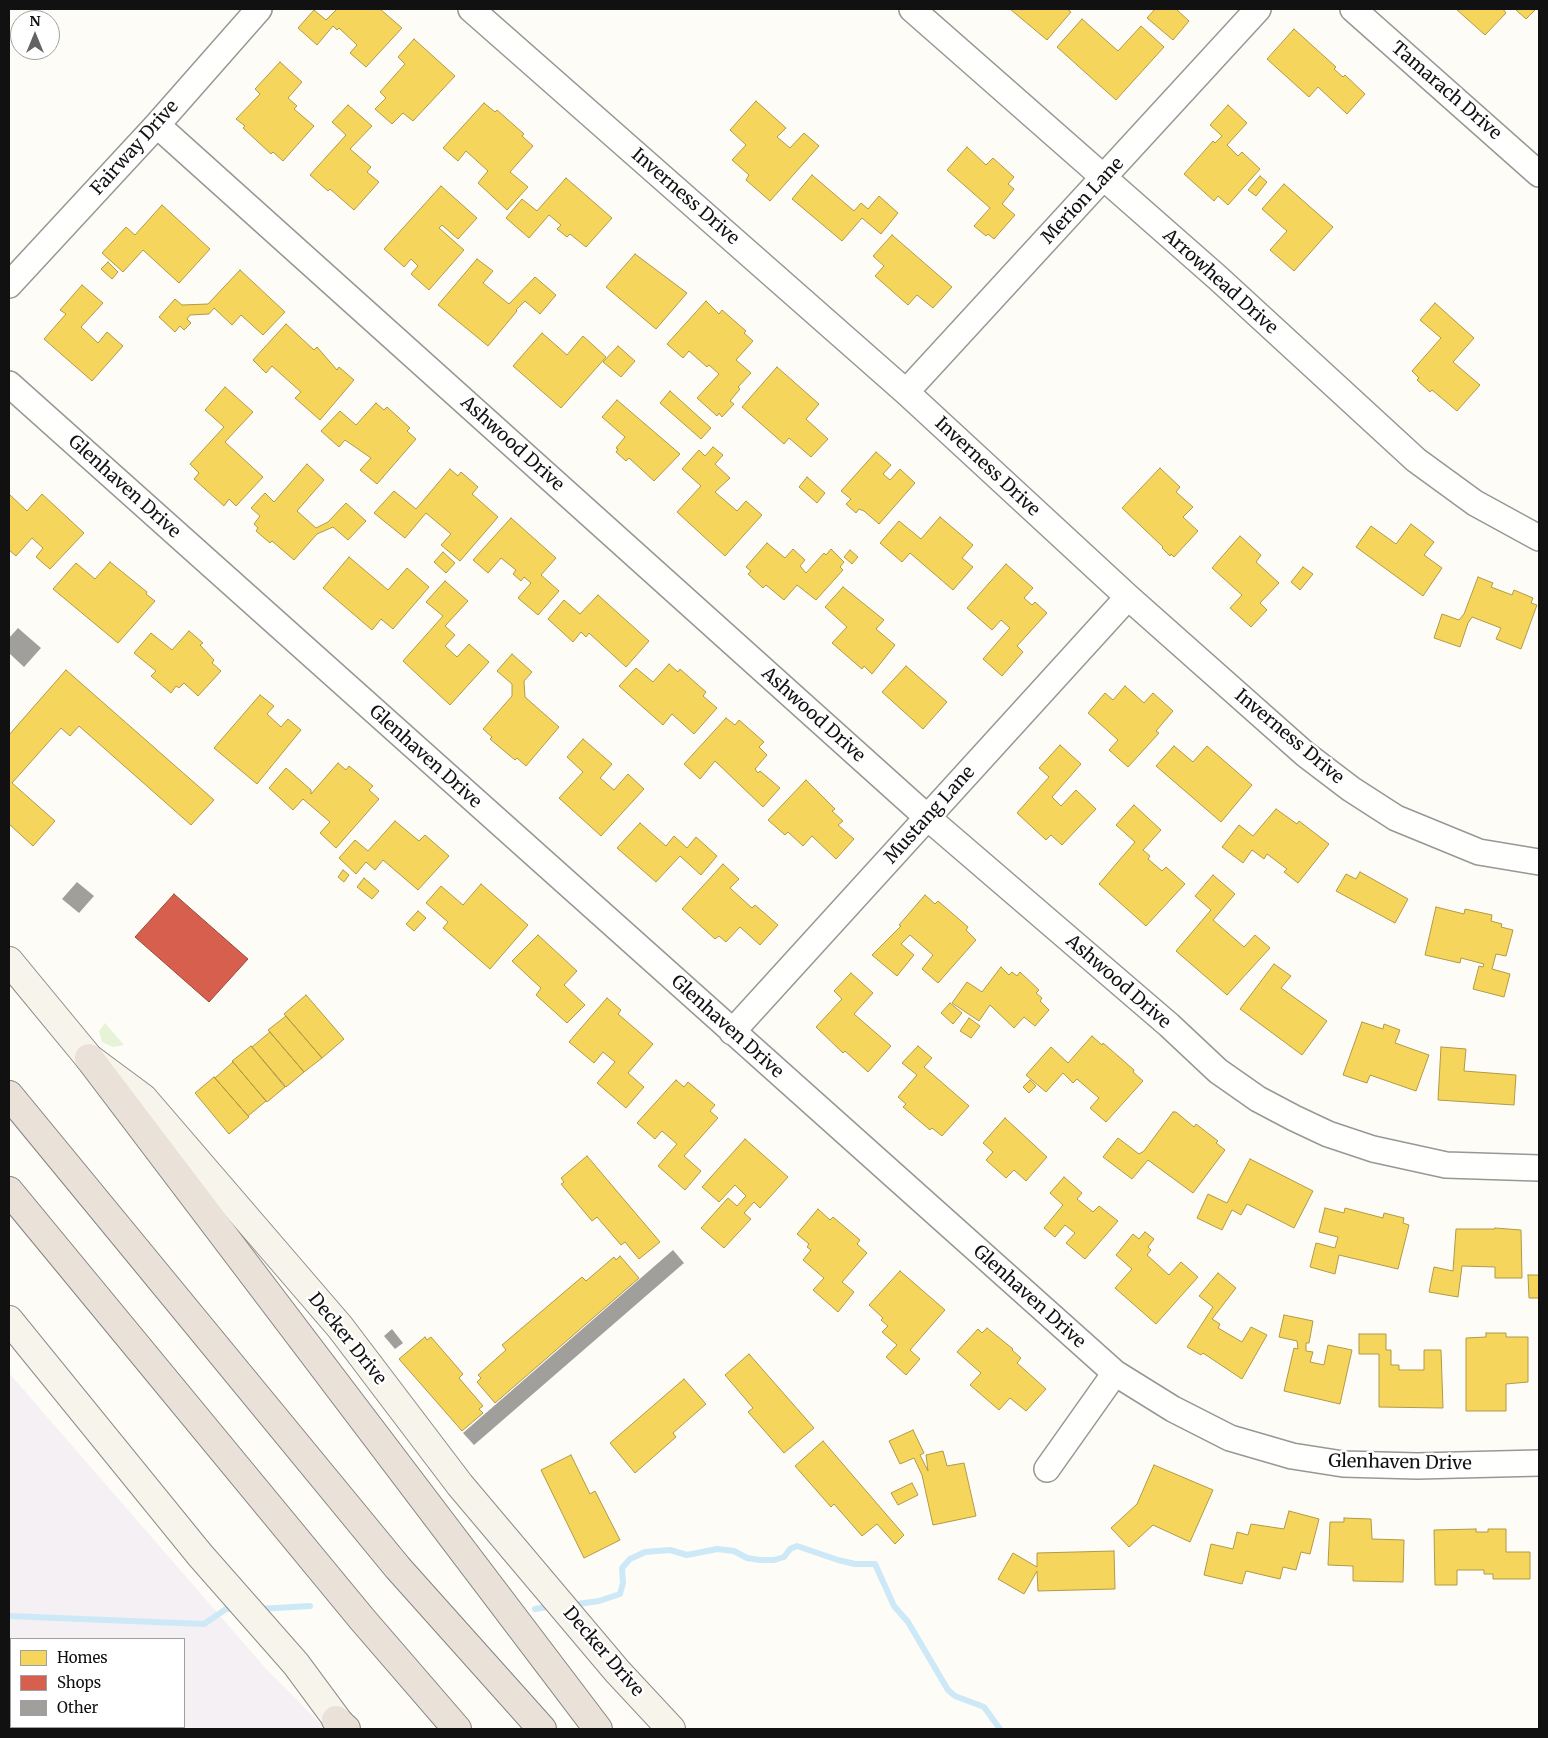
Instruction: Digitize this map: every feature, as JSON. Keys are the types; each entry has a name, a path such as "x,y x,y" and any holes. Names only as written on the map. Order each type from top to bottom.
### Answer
{"highway":[{"path":"90,1058 598,1729"},
{"path":"9,1095 398,1568 542,1729"},
{"path":"9,1190 362,1619 457,1729"}],"main road":[{"name":"Decker Drive","path":"9,961 90,1058 143,1098 340,1326 460,1485 589,1638 671,1729"},
{"path":"9,1320 200,1555 296,1664 342,1726"}],"street":[{"name":"Fairway Drive","path":"9,285 157,125 259,9"},
{"name":"Inverness Drive","path":"471,9 906,392 1128,597 1305,754 1350,789 1396,818 1479,852 1539,862"},
{"name":"Arrowhead Drive","path":"912,9 1218,278 1416,460 1475,503 1539,538"},
{"name":"Merion Lane","path":"906,392 1104,179 1258,9"},
{"name":"Tamarach Drive","path":"1353,9 1539,174"},
{"name":"Ashwood Drive","path":"157,125 928,818 1169,1025 1218,1071 1258,1099 1328,1134 1411,1159 1446,1165 1539,1168"},
{"name":"Glenhaven Drive","path":"9,384 1115,1373 1173,1409 1230,1438 1292,1456 1343,1464 1417,1466 1539,1463"},
{"name":"Mustang Lane","path":"732,1032 1128,597"},
{"path":"1048,1469 1115,1373"}],"shaded area":[{"path":"9,1373 267,1670 326,1729 9,1729"}],"green space":[{"path":"105,1023 124,1045 113,1047 102,1042 99,1031"}],"building: Homes":[{"path":"337,9 380,9 402,28 366,67 350,53 357,45 339,28 337,30 333,26 317,45 298,28 314,10 326,20"},
{"path":"1010,9 1067,9 1071,12 1047,40"},
{"path":"1155,9 1176,9 1189,21 1173,40 1147,18"},
{"path":"1456,9 1503,9 1506,13 1485,35"},
{"path":"1515,9 1536,9 1526,19"},
{"path":"1082,19 1118,51 1141,26 1164,47 1116,100 1057,47"},
{"path":"1294,29 1336,67 1334,69 1343,77 1345,75 1365,94 1347,114 1318,87 1309,97 1267,59"},
{"path":"414,39 455,76 413,121 403,113 392,124 375,109 386,98 380,92 405,64 398,57"},
{"path":"280,62 302,82 288,98 297,106 294,109 314,126 283,161 273,152 271,154 236,119 260,94 255,89"},
{"path":"756,101 786,128 777,137 790,148 804,133 819,146 770,201 746,180 749,175 732,160 746,145 730,130"},
{"path":"484,103 495,112 497,110 524,134 522,136 533,146 510,172 528,187 507,210 478,183 488,171 466,151 458,161 443,148"},
{"path":"348,105 372,126 350,149 371,167 367,172 379,182 354,210 310,175 346,135 332,122"},
{"path":"1228,105 1247,123 1227,145 1238,156 1242,152 1260,169 1228,205 1218,196 1214,201 1184,174 1213,141 1215,143 1222,136 1210,125"},
{"path":"967,147 986,165 993,158 1014,177 1008,184 1014,189 1002,204 1015,215 994,239 988,234 986,236 974,226 990,208 947,170"},
{"path":"812,175 854,211 861,203 868,209 879,196 898,213 881,234 862,218 842,241 792,199"},
{"path":"1260,176 1267,182 1256,196 1248,190"},
{"path":"566,178 612,218 586,247 570,234 567,237 557,229 561,225 549,215 529,238 506,218 522,199 537,211"},
{"path":"1284,184 1333,227 1294,271 1270,250 1287,231 1262,209"},
{"path":"441,186 477,218 458,239 442,225 439,228 464,250 429,290 411,274 418,266 411,259 404,267 384,249"},
{"path":"162,205 210,249 179,283 143,250 123,272 102,253 126,227 135,235"},
{"path":"892,235 952,287 933,308 917,295 908,305 875,276 884,266 873,256"},
{"path":"635,254 687,293 656,329 606,287"},
{"path":"477,259 493,271 483,283 509,304 535,277 556,295 540,314 525,301 488,346 438,305"},
{"path":"108,262 118,272 112,279 101,269"},
{"path":"240,270 285,312 263,335 241,315 232,325 214,308 209,314 190,315 187,319 191,323 184,330 180,326 175,332 159,317 175,299 182,305 208,304"},
{"path":"82,285 103,303 81,327 98,343 107,332 123,346 92,381 44,339 66,314 60,310"},
{"path":"706,301 719,314 722,310 746,331 744,333 753,341 736,360 751,373 738,387 740,389 730,401 734,404 722,417 719,413 717,416 697,398 719,374 709,365 707,367 689,351 683,358 667,344"},
{"path":"1435,303 1474,338 1453,362 1480,385 1457,411 1432,390 1430,392 1417,380 1419,378 1412,371 1441,338 1420,320"},
{"path":"286,324 314,350 317,347 337,370 339,367 354,380 320,420 295,398 301,392 272,366 266,373 253,360"},
{"path":"542,333 567,355 583,336 606,357 561,408 513,366"},
{"path":"618,346 635,361 621,377 603,362"},
{"path":"777,367 819,404 806,419 828,439 811,457 789,438 784,444 742,407"},
{"path":"225,387 253,412 225,442 263,477 236,506 229,499 224,506 194,479 199,473 190,464 224,427 205,410"},
{"path":"670,391 711,428 701,439 660,403"},
{"path":"617,400 680,454 654,481 629,458 626,461 616,452 618,449 616,448 625,437 602,417"},
{"path":"376,403 384,410 387,407 410,428 407,431 416,439 377,484 360,470 371,458 345,440 339,447 321,431 340,411 356,425"},
{"path":"713,447 723,455 715,464 730,478 715,492 737,511 746,501 762,515 725,556 677,512 701,486 682,469 699,450 705,456"},
{"path":"876,452 891,465 883,474 890,480 900,469 915,483 879,524 864,511 859,509 856,513 846,504 851,499 841,491"},
{"path":"307,464 324,480 297,511 316,528 328,522 346,503 366,521 348,540 333,527 317,534 294,560 272,541 270,543 256,531 258,528 254,524 260,516 251,508 265,493 274,502"},
{"path":"1160,468 1180,487 1176,492 1193,507 1183,517 1198,531 1174,557 1171,554 1170,556 1122,508"},
{"path":"450,469 458,476 461,472 478,487 472,494 498,517 460,561 441,545 451,534 426,513 405,538 374,513 394,491 416,509"},
{"path":"807,477 825,493 817,503 799,487"},
{"path":"9,494 27,511 42,494 84,533 50,569 36,557 43,548 32,538 16,556 9,550"},
{"path":"940,517 973,545 962,558 973,567 953,590 910,553 902,562 880,543 899,521 921,539"},
{"path":"511,518 556,558 541,575 559,591 538,615 518,598 531,583 524,577 521,581 513,574 516,570 501,558 488,573 473,560"},
{"path":"1411,524 1434,542 1424,555 1442,568 1423,596 1356,547 1371,526 1396,544"},
{"path":"1240,536 1261,555 1256,562 1279,583 1260,603 1267,610 1251,627 1230,608 1242,595 1212,568"},
{"path":"767,543 785,558 793,549 805,560 800,566 806,573 824,553 826,555 831,549 844,562 840,567 843,570 816,600 797,585 784,600 766,585 763,588 748,574 751,571 746,567"},
{"path":"850,550 858,557 852,564 844,557"},
{"path":"443,552 455,563 446,573 434,562"},
{"path":"349,557 388,590 407,568 429,587 393,629 381,619 372,630 323,588"},
{"path":"110,562 147,592 146,594 155,601 118,643 53,589 76,563 95,579"},
{"path":"1006,564 1033,588 1024,598 1032,605 1035,602 1047,613 1017,646 1023,652 1002,676 983,659 1010,628 1001,620 992,630 967,608"},
{"path":"1303,567 1313,574 1300,590 1291,582"},
{"path":"1478,577 1493,583 1491,587 1512,595 1514,590 1533,598 1531,603 1537,605 1521,649 1496,639 1501,628 1472,617 1460,647 1434,638 1442,614 1459,620 1464,614"},
{"path":"445,581 468,601 445,626 455,635 445,646 457,657 469,644 489,662 450,705 403,661 443,616 426,602"},
{"path":"843,587 884,620 876,629 895,645 872,674 864,666 862,669 832,643 847,627 825,607"},
{"path":"598,595 649,641 626,667 589,633 586,637 581,632 573,642 548,619 564,600 580,614"},
{"path":"189,631 203,643 200,645 214,660 212,663 221,671 198,696 184,683 179,688 176,686 171,693 151,676 156,671 134,653 151,633 172,650"},
{"path":"512,654 532,672 524,681 525,697 559,727 526,766 517,758 515,760 490,739 492,737 483,729 512,696 512,684 497,671"},
{"path":"669,664 678,672 680,669 706,692 703,696 717,708 694,734 672,714 663,725 619,686 636,668 653,682"},
{"path":"906,666 947,702 923,729 882,692"},
{"path":"66,670 214,800 191,825 79,726 70,736 61,728 12,783 55,821 33,846 9,824 9,735"},
{"path":"1125,686 1144,703 1153,693 1173,711 1156,731 1159,733 1128,767 1109,750 1118,740 1088,713 1105,693 1113,700"},
{"path":"260,695 274,706 267,714 281,727 288,719 301,730 257,784 214,748"},
{"path":"726,718 735,725 739,720 764,742 759,747 767,755 755,769 780,788 763,807 715,761 700,779 684,764"},
{"path":"583,739 612,764 600,778 614,790 628,774 644,789 601,836 559,798 583,772 567,757"},
{"path":"1060,745 1081,764 1052,797 1061,806 1076,790 1096,809 1062,845 1051,835 1046,840 1017,813 1049,777 1039,768"},
{"path":"1174,746 1193,762 1207,746 1252,785 1221,822 1156,766"},
{"path":"338,763 346,770 349,766 373,786 369,790 379,799 336,848 320,833 330,822 303,799 293,810 269,788 286,768 311,790 311,794"},
{"path":"806,780 835,809 832,811 843,821 838,825 854,839 836,859 812,836 803,846 788,832 785,835 768,820"},
{"path":"1134,805 1161,830 1143,850 1150,856 1148,859 1162,871 1166,867 1185,884 1146,926 1099,884 1135,842 1116,825"},
{"path":"1276,809 1297,824 1299,821 1329,844 1298,883 1284,872 1287,869 1267,854 1264,859 1252,850 1243,863 1222,847 1239,825 1253,836"},
{"path":"395,821 419,841 425,835 449,856 418,890 383,860 375,870 366,862 356,874 339,858 355,840 368,851"},
{"path":"640,823 666,846 674,836 687,848 696,837 717,856 701,875 680,856 656,882 617,848"},
{"path":"723,864 739,879 730,888 752,908 755,905 778,925 760,945 740,927 726,942 719,936 715,939 682,909"},
{"path":"343,870 349,875 344,882 338,877"},
{"path":"1360,872 1408,899 1395,923 1336,891 1346,874 1356,879"},
{"path":"1213,875 1235,894 1213,920 1244,947 1255,935 1270,948 1227,995 1176,951 1211,910 1195,896"},
{"path":"364,878 379,891 372,899 357,887"},
{"path":"481,884 528,925 490,969 443,928 448,922 426,903 441,886 463,905"},
{"path":"925,895 935,904 938,901 968,927 966,930 976,940 938,983 922,969 933,955 910,935 901,944 914,955 897,976 872,955 901,926 899,925"},
{"path":"1436,907 1464,914 1465,909 1492,915 1491,921 1502,924 1501,927 1513,930 1506,956 1496,954 1492,969 1510,974 1504,997 1473,989 1479,966 1483,967 1484,964 1461,958 1460,963 1425,955"},
{"path":"418,911 426,918 414,931 406,924"},
{"path":"538,935 577,971 564,985 585,1005 567,1023 536,995 541,988 512,961"},
{"path":"1274,964 1291,976 1281,988 1327,1021 1302,1055 1240,1009"},
{"path":"1001,967 1009,975 1012,972 1017,976 1020,972 1039,990 1036,993 1042,998 1040,1001 1049,1010 1035,1026 1024,1017 1014,1028 990,1005 979,1021 952,1003 967,982 982,992"},
{"path":"851,973 873,993 854,1014 891,1046 868,1072 845,1051 843,1053 816,1027 842,999 834,991"},
{"path":"306,995 344,1039 322,1058 284,1014"},
{"path":"607,998 621,1010 618,1014 653,1044 628,1073 644,1087 626,1108 597,1083 615,1062 603,1052 594,1063 569,1042"},
{"path":"950,1003 962,1013 953,1024 941,1013"},
{"path":"286,1016 322,1058 304,1072 268,1030"},
{"path":"969,1018 980,1026 971,1038 960,1031"},
{"path":"1362,1022 1383,1029 1384,1024 1400,1030 1395,1043 1429,1055 1416,1091 1370,1075 1367,1083 1343,1075"},
{"path":"270,1032 304,1072 286,1087 252,1047"},
{"path":"1092,1036 1134,1070 1133,1072 1143,1081 1106,1122 1090,1108 1099,1098 1077,1079 1073,1083 1063,1073 1046,1092 1026,1075 1051,1047 1068,1063"},
{"path":"251,1046 285,1087 267,1102 232,1061"},
{"path":"918,1046 932,1058 924,1067 969,1106 942,1136 932,1128 930,1130 903,1107 906,1104 898,1097 917,1075 902,1063"},
{"path":"1441,1047 1466,1049 1464,1071 1516,1075 1514,1105 1438,1100"},
{"path":"233,1062 266,1101 248,1116 215,1078"},
{"path":"214,1077 249,1117 229,1134 195,1093"},
{"path":"676,1080 684,1087 688,1082 715,1105 710,1111 718,1118 684,1156 701,1171 685,1190 658,1166 677,1144 662,1131 655,1139 637,1123"},
{"path":"1030,1080 1036,1086 1029,1093 1023,1087"},
{"path":"1173,1112 1176,1112 1194,1127 1196,1124 1218,1141 1216,1143 1225,1150 1193,1193 1148,1160 1132,1179 1103,1157 1118,1138 1139,1154 1144,1151"},
{"path":"1005,1118 1047,1157 1026,1181 1014,1170 1006,1178 986,1160 993,1152 983,1143"},
{"path":"745,1139 788,1177 760,1208 754,1202 744,1213 751,1219 724,1248 701,1228 728,1198 737,1206 746,1196 735,1185 719,1202 702,1187"},
{"path":"587,1156 660,1242 639,1259 625,1242 621,1245 597,1217 592,1221 561,1184 564,1182 561,1178"},
{"path":"1250,1159 1313,1191 1294,1228 1247,1204 1241,1215 1232,1210 1222,1230 1197,1218 1208,1194 1227,1203"},
{"path":"1064,1177 1082,1193 1077,1199 1093,1212 1099,1206 1118,1221 1085,1259 1066,1243 1075,1233 1065,1225 1055,1237 1044,1228 1063,1205 1050,1193"},
{"path":"1325,1208 1344,1213 1345,1208 1383,1218 1384,1213 1404,1218 1403,1223 1409,1225 1398,1269 1339,1255 1335,1274 1310,1267 1316,1243 1335,1248 1338,1237 1319,1232"},
{"path":"818,1209 830,1220 833,1217 860,1240 857,1244 867,1253 842,1282 854,1292 838,1312 813,1290 824,1278 803,1260 811,1250 807,1247 809,1244 797,1234"},
{"path":"1495,1228 1521,1230 1522,1278 1495,1278 1495,1267 1462,1266 1458,1297 1429,1292 1434,1267 1453,1271 1456,1229"},
{"path":"1145,1232 1154,1239 1148,1247 1151,1250 1147,1255 1169,1275 1181,1262 1198,1277 1156,1324 1115,1288 1132,1269 1116,1255 1133,1234 1139,1239"},
{"path":"620,1256 639,1278 495,1403 477,1382 481,1378 478,1375 506,1350 502,1345 582,1277 586,1281 614,1257 616,1260"},
{"path":"900,1271 945,1310 910,1350 920,1359 906,1375 886,1357 897,1345 882,1332 888,1326 881,1320 883,1318 869,1305"},
{"path":"1218,1273 1236,1288 1212,1319 1220,1324 1218,1328 1242,1342 1251,1327 1267,1335 1242,1379 1203,1353 1201,1355 1187,1347 1213,1307 1199,1296"},
{"path":"1528,1275 1539,1275 1539,1298 1529,1298"},
{"path":"1284,1315 1313,1321 1309,1343 1306,1343 1306,1351 1313,1352 1310,1362 1324,1365 1328,1345 1352,1350 1340,1404 1284,1391 1294,1348 1298,1349 1297,1341 1279,1337"},
{"path":"987,1328 1013,1349 1021,1358 1017,1363 1046,1389 1026,1411 1010,1398 999,1410 970,1385 981,1373 957,1352 978,1329 982,1333"},
{"path":"1486,1333 1506,1333 1506,1337 1528,1337 1528,1382 1506,1384 1506,1411 1466,1411 1466,1338 1486,1337"},
{"path":"1359,1334 1386,1334 1386,1350 1391,1350 1391,1365 1399,1365 1399,1370 1424,1370 1424,1350 1441,1350 1443,1408 1379,1407 1379,1354 1359,1354"},
{"path":"425,1337 427,1340 431,1337 463,1374 459,1378 483,1406 479,1409 483,1413 462,1431 399,1359"},
{"path":"749,1354 814,1428 784,1453 748,1412 753,1408 725,1375"},
{"path":"684,1379 706,1404 673,1433 676,1437 635,1473 610,1443"},
{"path":"913,1430 924,1453 920,1455 928,1471 926,1455 943,1451 947,1466 964,1463 976,1516 933,1525 922,1475 914,1458 900,1464 889,1441"},
{"path":"823,1441 904,1535 895,1544 877,1524 862,1536 834,1504 831,1507 795,1466"},
{"path":"571,1455 590,1494 595,1491 620,1540 584,1558 541,1470"},
{"path":"1154,1465 1213,1490 1190,1542 1153,1525 1129,1547 1111,1528 1137,1504"},
{"path":"912,1483 918,1495 898,1505 891,1493"},
{"path":"1289,1511 1319,1519 1310,1554 1301,1552 1296,1570 1283,1567 1280,1579 1246,1571 1242,1584 1204,1575 1211,1544 1233,1549 1237,1532 1248,1535 1251,1524 1284,1529"},
{"path":"1344,1518 1371,1519 1372,1539 1404,1540 1403,1582 1353,1581 1353,1566 1328,1565 1330,1522 1344,1522"},
{"path":"1476,1529 1476,1532 1488,1532 1488,1529 1506,1529 1506,1552 1530,1552 1530,1579 1493,1579 1493,1574 1484,1574 1484,1570 1457,1570 1457,1585 1435,1585 1434,1530"},
{"path":"1114,1551 1115,1589 1038,1591 1037,1571 1024,1594 998,1579 1013,1553 1037,1567 1037,1553"}],"building: Shops":[{"path":"174,894 248,959 209,1002 135,937"}],"building: Other":[{"path":"18,628 41,648 24,667 9,653 9,638"},
{"path":"77,882 94,896 79,913 62,899"},
{"path":"673,1250 684,1263 474,1445 463,1433"},
{"path":"392,1329 403,1343 395,1349 384,1336"}],"waterway":[{"path":"571,1605 599,1601 620,1594 623,1583 622,1568 630,1559 645,1552 670,1550 687,1555 717,1549 734,1551 747,1558 774,1560 784,1557 790,1549 797,1546 855,1564 875,1564 894,1606 908,1622 948,1690 955,1696 984,1707 1000,1729"},
{"path":"258,1609 310,1606"},
{"path":"535,1609 553,1606"},
{"path":"9,1616 204,1624 226,1609 238,1609"}]}
